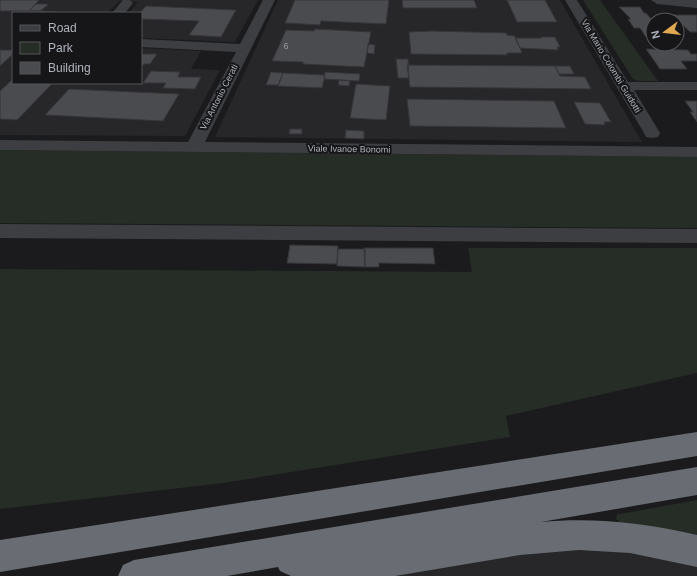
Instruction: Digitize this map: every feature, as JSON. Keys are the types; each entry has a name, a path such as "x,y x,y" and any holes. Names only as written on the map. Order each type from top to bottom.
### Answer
{"highway":[{"path":"0,556 697,444"},
{"path":"134,576 697,481"},
{"path":"210,563 264,559 358,562 395,560 528,539 575,535 598,535 645,540 697,551"}],"street":[{"name":"Via Antonio Cerati","path":"194,147 268,0"},
{"name":"Via Mario Colombi Guidotti","path":"572,0 652,133"},
{"path":"657,0 697,4"},
{"path":"119,12 127,3"},
{"name":"Via Antonio Cerati","path":"142,43 244,48"},
{"path":"623,86 697,86"},
{"name":"Viale Ivanoe Bonomi","path":"0,145 697,152"},
{"path":"0,231 697,236"}],"shaded area":[{"path":"0,0 258,0 235,42 142,38 142,12 130,12 138,2 119,1 108,12 12,12 12,84 142,84 142,48 201,51 191,69 220,70 185,136 0,135"},
{"path":"278,0 560,0 642,142 215,137"},
{"path":"579,545 697,562 697,576 393,576 515,553"}],"green space":[{"path":"583,0 600,0 658,81 639,81 633,79"},
{"path":"0,150 697,157 697,228 0,223"},
{"path":"468,248 697,248 697,373 506,416 510,437 223,483 0,509 0,269 472,272"},
{"path":"697,500 697,539 622,524 616,519 617,514"}],"building":[{"path":"0,0 39,0 29,11 0,11"},
{"path":"295,0 389,0 386,24 321,21 320,25 285,23"},
{"path":"402,0 474,0 477,8 403,8"},
{"path":"507,0 545,0 557,22 517,22"},
{"path":"36,4 48,5 40,11 29,11"},
{"path":"146,6 236,10 221,37 189,35 199,21 142,19 141,12"},
{"path":"619,7 640,7 645,13 645,36 640,28 634,28 628,19 631,19"},
{"path":"40,11 56,12 28,12"},
{"path":"685,15 697,15 697,32 690,32 685,27"},
{"path":"315,29 371,32 364,67 272,61 286,30 314,31"},
{"path":"433,31 506,33 507,35 515,36 522,53 507,53 507,55 411,54 409,32"},
{"path":"541,37 555,37 560,47 557,47 558,50 520,48 515,38 542,38"},
{"path":"368,44 375,45 374,54 367,53"},
{"path":"0,50 12,50 12,55 0,66"},
{"path":"685,50 688,50 691,54 697,54 697,61 681,61 687,69 660,69 648,52 685,52"},
{"path":"142,54 157,54 150,64 142,65"},
{"path":"396,59 408,59 409,78 398,78"},
{"path":"407,65 555,66 560,76 585,77 591,89 410,87"},
{"path":"555,66 570,66 574,74 559,74"},
{"path":"151,71 180,72 178,77 201,77 195,89 163,88 166,83 143,83"},
{"path":"271,72 283,73 278,85 266,85"},
{"path":"325,72 360,74 359,81 324,79"},
{"path":"283,73 325,75 322,88 278,86"},
{"path":"12,80 12,84 52,84 17,120 0,119 0,91"},
{"path":"339,80 350,81 349,86 338,85"},
{"path":"356,84 390,86 386,120 350,118"},
{"path":"69,89 179,94 163,121 45,115"},
{"path":"407,99 554,101 566,128 410,126"},
{"path":"685,101 697,101 697,122 690,112 693,112"},
{"path":"574,102 600,103 611,122 604,122 605,125 585,124"},
{"path":"290,129 302,129 302,134 289,134"},
{"path":"346,130 364,131 364,139 345,138"},
{"path":"290,245 338,246 337,264 287,263"},
{"path":"364,248 433,248 435,264 379,263 379,267 365,267"},
{"path":"338,249 365,249 365,267 337,266"}]}
